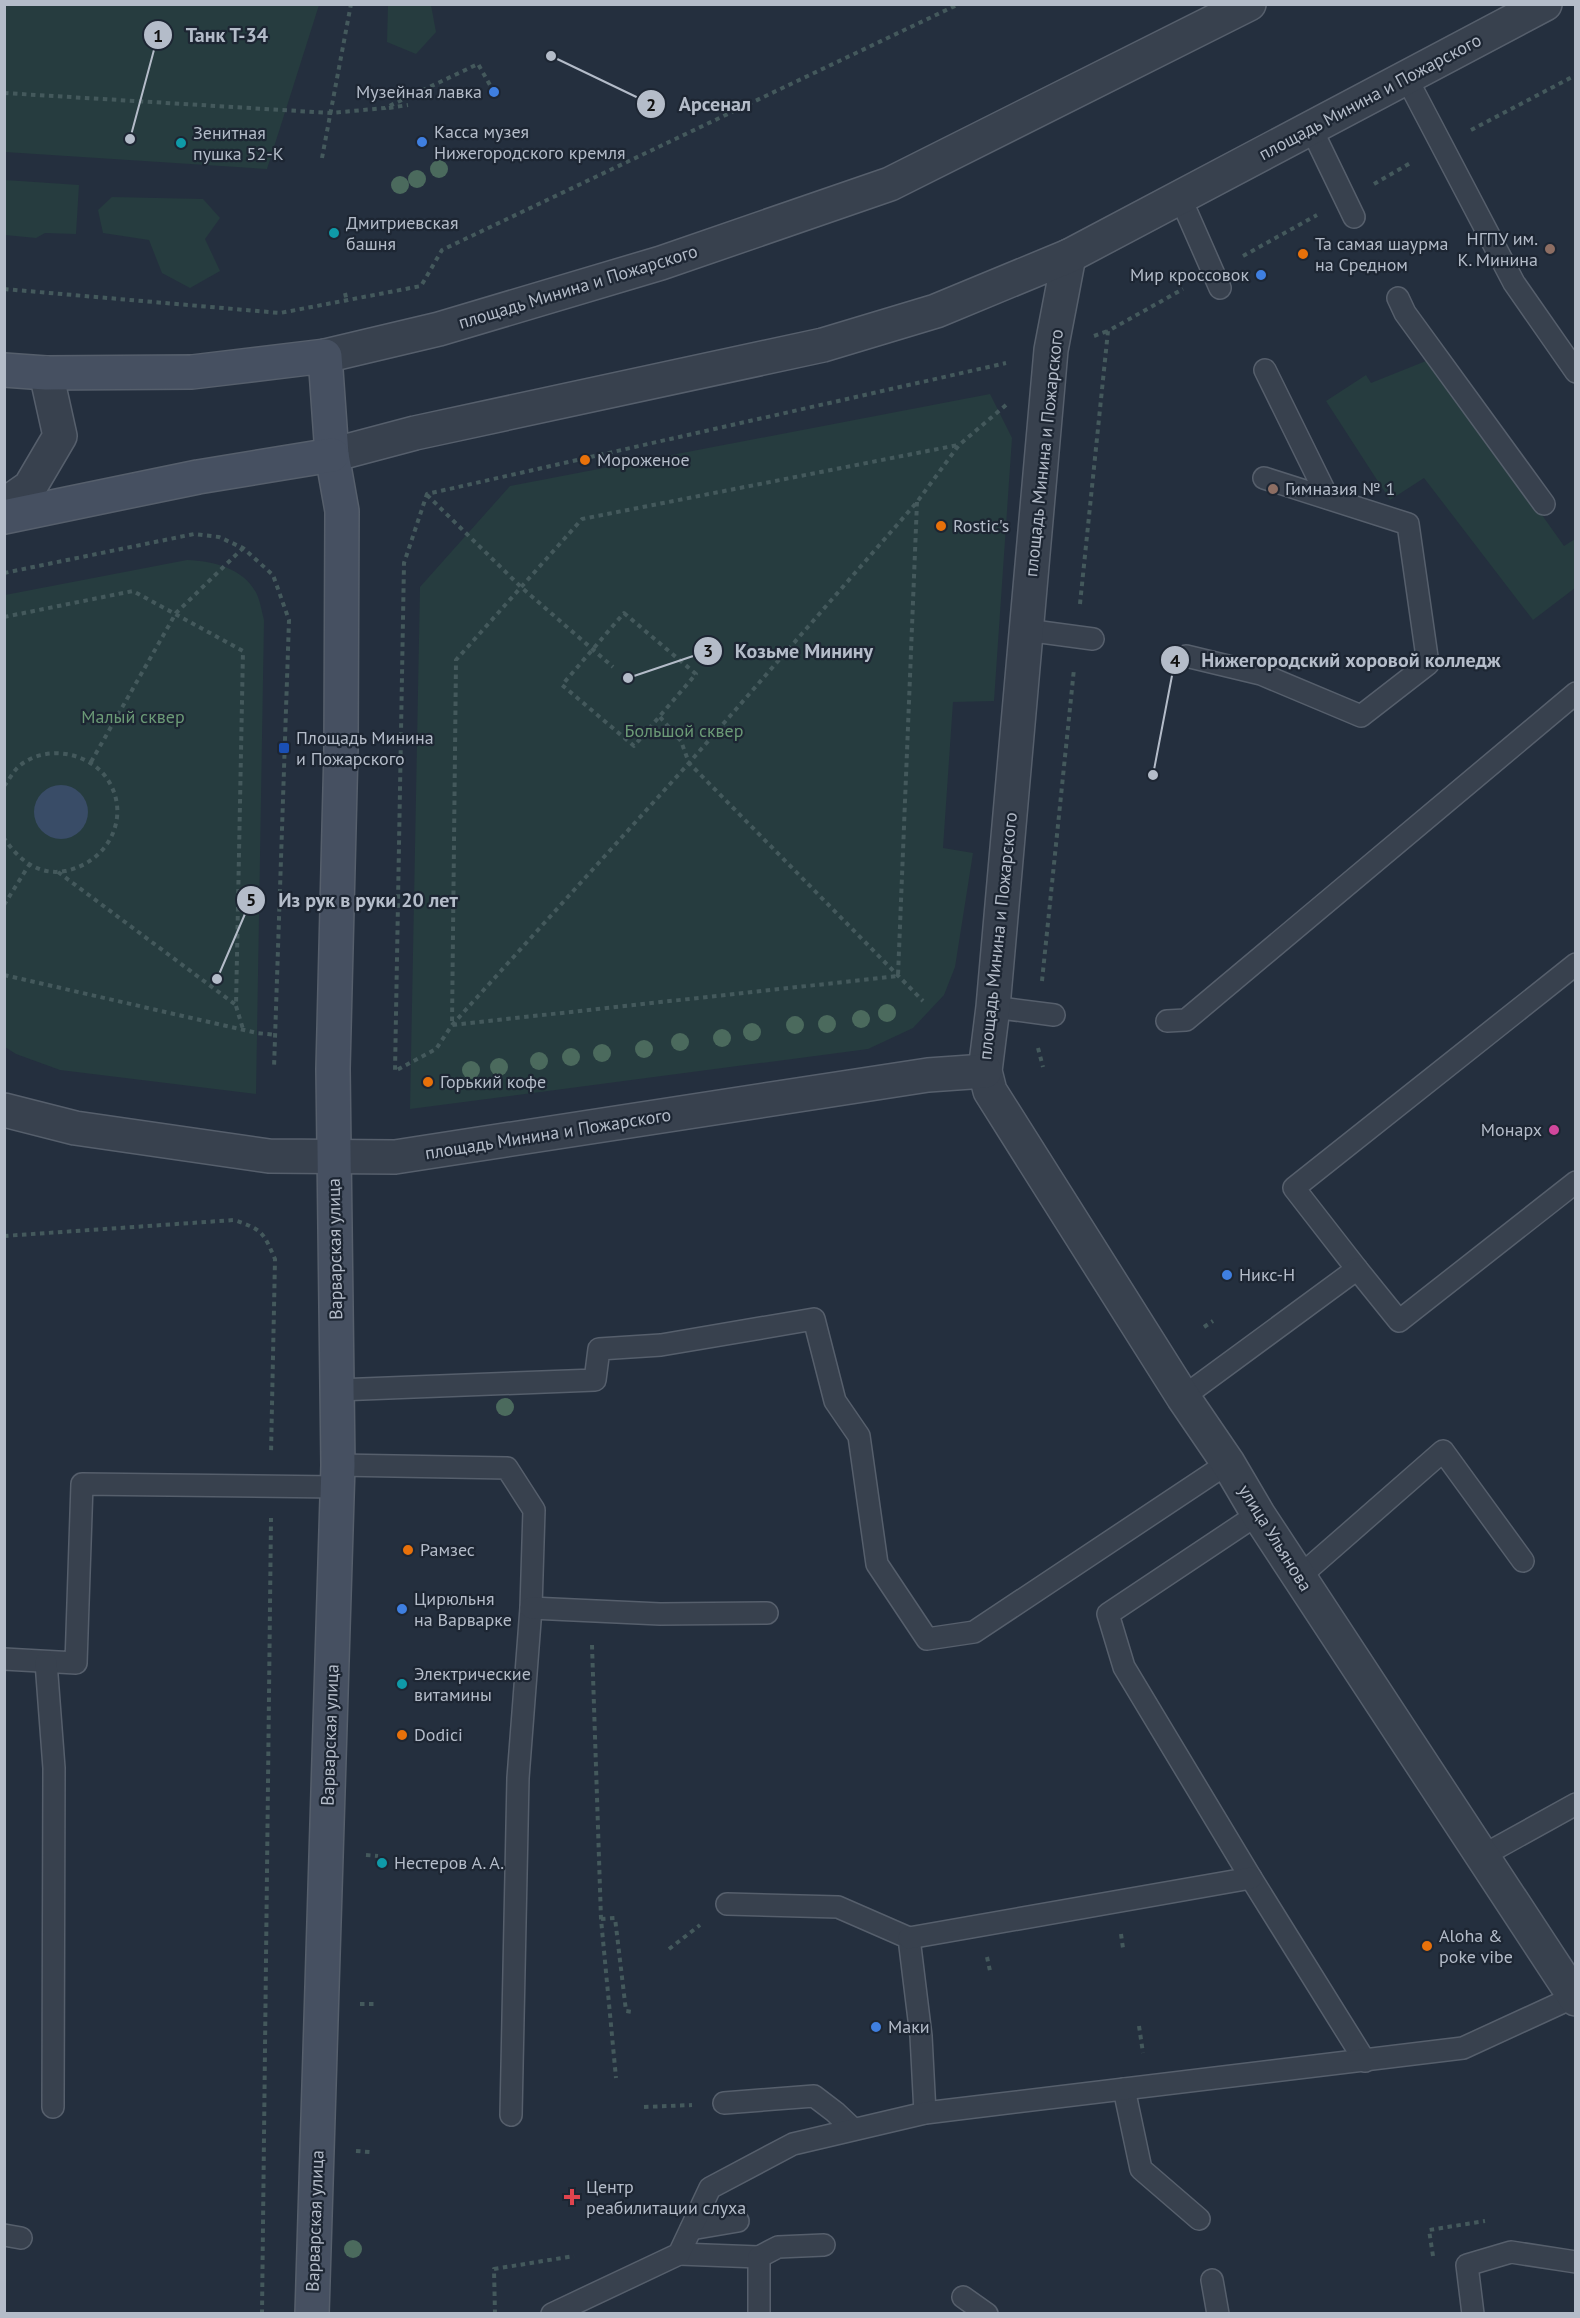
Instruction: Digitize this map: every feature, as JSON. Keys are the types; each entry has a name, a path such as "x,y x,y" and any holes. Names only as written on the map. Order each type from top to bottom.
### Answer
{"main road":[{"name":"площадь Минина и Пожарского","path":"4,370 46,373 192,372 325,356"},
{"path":"325,356 332,455 342,511 341,747 333,1069 334,1157"},
{"name":"площадь Минина и Пожарского","path":"4,518 198,477 332,455"},
{"name":"Варварская улица","path":"312,2313 338,1476 334,1157"}],"street":[{"name":"площадь Минина и Пожарского","path":"325,356 439,329 661,263 890,184 1249,4"},
{"name":"площадь Минина и Пожарского","path":"332,455 415,433 823,345 936,310 1069,256 1545,4"},
{"name":"площадь Минина и Пожарского","path":"4,1110 75,1128 269,1156 395,1157 928,1075 985,1071 993,1006 1051,350 1069,256"},
{"path":"4,505 30,487 60,436 46,373"},
{"name":"улица Ульянова","path":"985,1071 990,1090 1183,1397 1575,1998"}],"lane":[{"path":"1407,77 1515,283 1575,372"},
{"path":"1311,128 1350,208"},
{"path":"1180,197 1216,281"},
{"path":"1398,298 1405,313 1544,504"},
{"path":"1265,369 1329,498"},
{"path":"1186,656 1261,674 1361,716 1428,664 1408,524 1264,478"},
{"path":"1026,630 1085,639"},
{"path":"1167,1021 1186,1020 1575,693"},
{"path":"1575,964 1294,1188 1399,1321 1575,1182"},
{"path":"993,1006 1047,1013"},
{"path":"1183,1397 1357,1269"},
{"path":"337,1390 595,1380 599,1349 661,1345 814,1319 835,1401 859,1436 877,1564 927,1639 974,1632 1228,1463"},
{"path":"1299,1577 1443,1451 1523,1561"},
{"path":"4,1659 76,1663 82,1484 271,1486 338,1476 507,1468 534,1510 531,1608 518,1778 511,2115"},
{"path":"1258,1514 1108,1614 1124,1667 1365,2061"},
{"path":"531,1608 767,1613"},
{"path":"46,1662 54,1768 53,2107"},
{"path":"1482,1856 1575,1804"},
{"path":"727,1904 838,1907 909,1938 1251,1878"},
{"path":"909,1938 921,2036 925,2113"},
{"path":"679,2254 710,2188 793,2144 925,2113 1463,2048 1575,1998"},
{"path":"1124,2089 1141,2169 1199,2219"},
{"path":"724,2103 814,2096 853,2129"},
{"path":"691,2229 738,2221"},
{"path":"552,2313 679,2254 759,2257 777,2247 824,2245"},
{"path":"1473,2313 1467,2265 1510,2252 1575,2262"},
{"path":"759,2257 759,2313"},
{"path":"1212,2280 1218,2313"},
{"path":"963,2297 987,2313"}],"path":[{"path":"322,158 351,4"},
{"path":"4,289 280,314 421,286 442,250 958,4"},
{"path":"385,108 478,64 494,92"},
{"path":"1043,1067 1036,1041 1047,1013 1085,639 1108,331 1216,281 1350,208 1442,146 1575,75"},
{"path":"4,93 331,113 408,105"},
{"path":"345,293 347,302"},
{"path":"427,494 1006,363"},
{"path":"427,494 404,563 395,1071 436,1049 452,1025 689,763 917,502 959,445 1008,404"},
{"path":"452,1025 456,660 582,519 959,445"},
{"path":"427,494 521,587 613,667"},
{"path":"898,976 917,502"},
{"path":"4,573 194,534 219,537 243,548 273,575 290,620 274,1068"},
{"path":"91,762 176,613 243,548"},
{"path":"4,617 133,591 243,651 236,1006 243,1029"},
{"path":"624,613 696,674 634,746 562,685 592,650 624,613"},
{"path":"660,717 681,741 689,763 923,1001"},
{"path":"4,786 19,767 42,754 64,753 91,762 108,780 117,806 115,831 102,853 79,868 58,872"},
{"path":"4,838 13,852 29,865 58,872 236,1006"},
{"path":"4,906 29,865"},
{"path":"4,975 276,1035"},
{"path":"452,1025 898,976"},
{"path":"4,1236 234,1220 254,1227 265,1235 275,1259 262,2313"},
{"path":"1204,1327 1212,1321"},
{"path":"591,1611 601,1919 616,2078"},
{"path":"365,1855 378,1856"},
{"path":"669,1949 727,1904"},
{"path":"601,1919 615,1918 626,2011 633,2012"},
{"path":"618,1955 626,1955"},
{"path":"359,2004 374,2004"},
{"path":"644,2107 724,2103"},
{"path":"354,2151 370,2152"},
{"path":"495,2313 494,2269 574,2256"}],"green space":[{"path":"4,5 319,5 267,169 5,152"},
{"path":"388,5 431,5 436,32 416,54 387,42"},
{"path":"5,180 79,185 76,234 45,233 36,238 5,235"},
{"path":"112,197 203,199 220,218 205,239 220,271 190,288 162,273 149,240 103,233 98,210"},
{"path":"1431,359 1564,546 1575,539 1575,588 1533,620 1424,478 1390,500 1326,401 1366,375 1371,383"},
{"name":"Большой сквер","path":"990,394 1012,438 994,701 953,702 943,848 973,853 955,967 944,995 913,1028 868,1049 410,1109 420,587 510,486"},
{"name":"Малый сквер","path":"187,560 208,562 238,573 253,587 264,620 256,1094 60,1070 16,1054 5,1047 5,595"}],"water":[{"path":"56,785 66,785 76,789 84,797 88,812 84,827 76,835 66,839 56,839 46,835 38,827 34,817 34,807 38,797 46,789"}],"place":[{"name":"Арсенал","path":"551,56"},
{"name":"Музейная лавка","path":"494,92"},
{"name":"Танк Т-34","path":"130,139"},
{"name":"Касса музея Нижегородского кремля","path":"422,142"},
{"name":"Зенитная пушка 52-К","path":"181,143"},
{"name":"Дмитриевская башня","path":"334,233"},
{"name":"НГПУ им. К. Минина","path":"1550,249"},
{"name":"Та самая шаурма на Средном","path":"1303,254"},
{"name":"Мир кроссовок","path":"1261,275"},
{"name":"Мороженое","path":"585,460"},
{"name":"Гимназия № 1","path":"1273,489"},
{"name":"Rostic's","path":"941,526"},
{"name":"Козьме Минину","path":"628,678"},
{"name":"Площадь Минина и Пожарского","path":"284,748"},
{"name":"Нижегородский хоровой колледж","path":"1153,775"},
{"name":"Из рук в руки 20 лет","path":"217,979"},
{"name":"Горький кофе","path":"428,1082"},
{"name":"Монарх","path":"1554,1130"},
{"name":"Никс-Н","path":"1227,1275"},
{"name":"Рамзес","path":"408,1550"},
{"name":"Цирюльня на Варварке","path":"402,1609"},
{"name":"Электрические витамины","path":"402,1684"},
{"name":"Dodici","path":"402,1735"},
{"name":"Нестеров А. А.","path":"382,1863"},
{"name":"Aloha & poke vibe","path":"1427,1946"},
{"name":"Маки","path":"876,2027"},
{"name":"Центр реабилитации слуха","path":"572,2197"}]}
